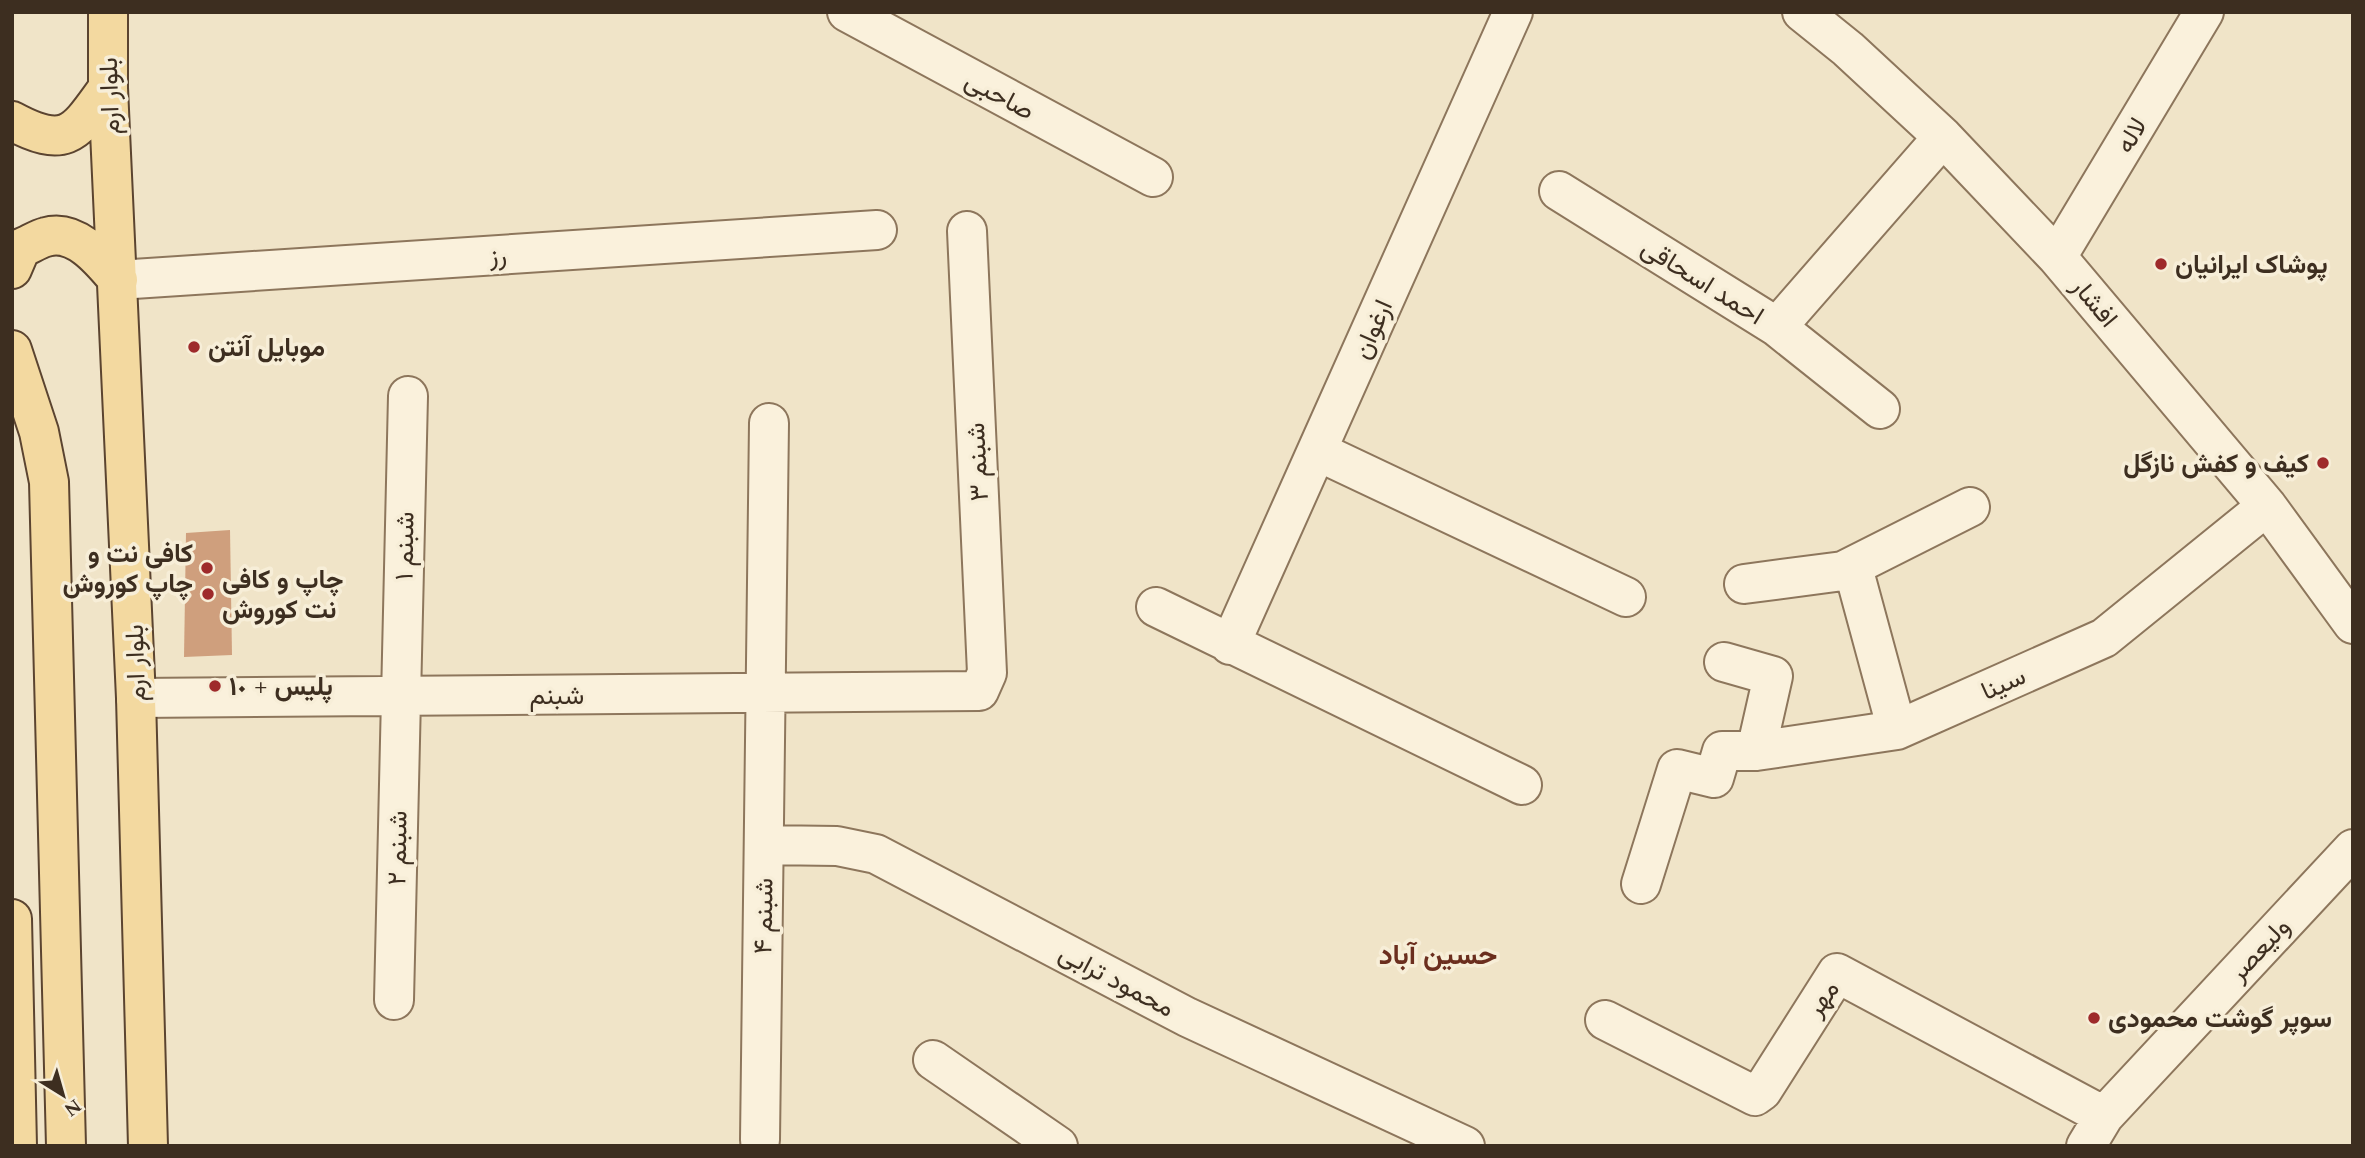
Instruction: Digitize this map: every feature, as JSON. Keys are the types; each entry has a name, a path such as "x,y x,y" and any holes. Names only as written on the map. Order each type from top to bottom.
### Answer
{"main road":[{"name":"بلوار ارم","path":"108,12 108,88 136,698 148,1146"},
{"path":"12,121 29,130 56,137 78,128 108,88"},
{"path":"12,269 21,248 49,235 72,240 92,250 118,280"},
{"path":"13,364 39,432 49,482 66,1146"},
{"path":"12,919 17,1146"}],"street":[{"name":"صاحبی","path":"847,12 1153,177"},
{"name":"ارغوان","path":"1230,645 1513,12"},
{"name":"افشار","path":"1802,12 1848,49 1943,137 2057,257 2267,506 2353,624"},
{"name":"لاله","path":"2057,257 2204,12"},
{"name":"احمد اسحاقی","path":"1559,191 1777,327 1943,137"},
{"name":"رز","path":"118,280 877,230"},
{"name":"شبنم ۳","path":"967,231 986,673 979,691"},
{"path":"1777,327 1880,409"},
{"name":"شبنم ۱","path":"401,696 408,396"},
{"name":"شبنم ۴","path":"760,1140 769,423"},
{"path":"1317,452 1626,597"},
{"name":"سینا","path":"1641,884 1677,769 1714,778 1722,751 1756,751 1898,730 2104,638 2267,506"},
{"path":"1744,584 1843,571 1970,507"},
{"path":"1843,571 1855,575 1859,586 1898,730"},
{"path":"1156,607 1522,785"},
{"path":"1724,662 1773,676 1756,751"},
{"name":"شبنم","path":"136,698 979,691"},
{"name":"شبنم ۲","path":"394,1000 401,696"},
{"name":"محمود ترابی","path":"764,845 837,846 876,854 1187,1017 1465,1146"},
{"name":"ولیعصر","path":"2095,1131 2353,849"},
{"name":"مهر","path":"1605,1020 1755,1096 1762,1091 1837,972 2095,1131"},
{"path":"933,1060 1058,1146"}],"building":[{"name":"چاپ و کافی نت کوروش","path":"230,530 232,655 184,657 186,533"}],"place":[{"name":"پوشاک ایرانیان","path":"2161,264"},
{"name":"موبایل آنتن","path":"194,347"},
{"name":"کیف و کفش نازگل","path":"2323,463"},
{"name":"کافی نت و چاپ کوروش","path":"207,568"},
{"name":"چاپ و کافی نت کوروش","path":"208,594"},
{"name":"پلیس + ١٠","path":"215,686"},
{"name":"سوپر گوشت محمودی","path":"2094,1018"}],"district":[{"name":"حسین آباد","path":"1438,954"}]}
